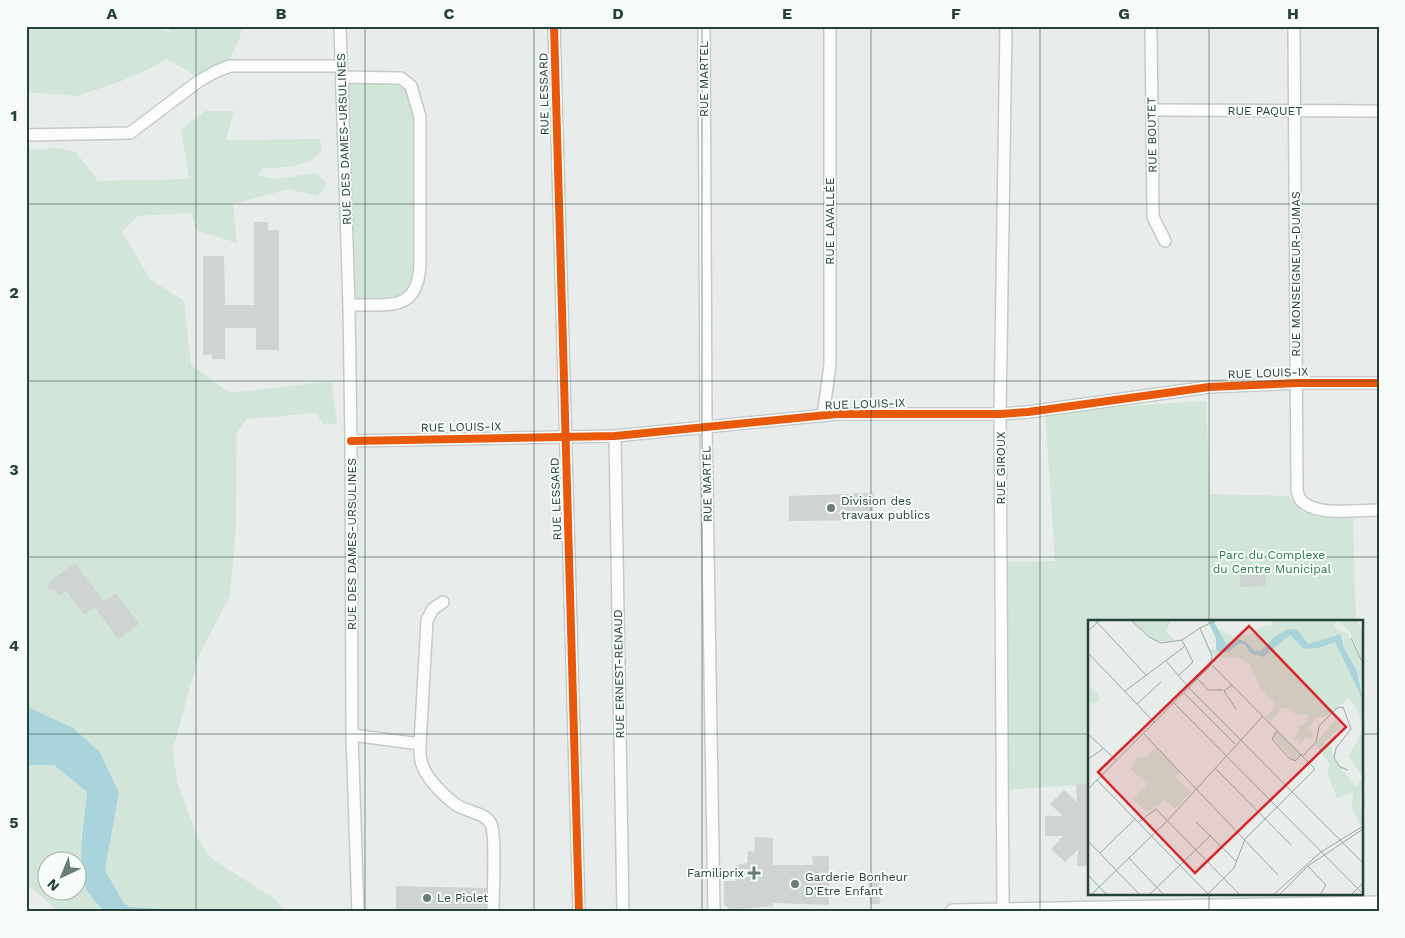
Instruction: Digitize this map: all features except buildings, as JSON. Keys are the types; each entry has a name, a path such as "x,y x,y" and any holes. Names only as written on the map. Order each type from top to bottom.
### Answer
{"main road":[{"path":"953,912 1003,910 1264,909 1379,904"}],"street":[{"name":"RUE DES DAMES-URSULINES","path":"340,26 352,441 352,735 358,912"},
{"name":"RUE LESSARD","path":"554,26 578,912"},
{"name":"RUE MARTEL","path":"704,26 706,428 714,912"},
{"name":"RUE LAVALLÉE","path":"823,416 830,365 830,26"},
{"name":"RUE GIROUX","path":"1003,910 1000,414 1006,26"},
{"name":"RUE BOUTET","path":"1151,26 1153,217 1165,241"},
{"name":"RUE MONSEIGNEUR-DUMAS","path":"1294,26 1297,490 1299,499 1305,504 1328,511 1379,510"},
{"path":"26,135 130,133 199,81 217,70 230,66 341,71 401,78 411,86 420,117 420,277 416,291 408,299 395,304 349,305"},
{"name":"RUE PAQUET","path":"1152,110 1379,111"},
{"name":"RUE LOUIS-IX","path":"352,441 615,436 837,414 1000,414 1028,412 1209,387 1296,382 1379,383"},
{"name":"RUE ERNEST-RENAUD","path":"615,436 623,912"},
{"path":"443,602 433,609 426,620 420,758 423,769 445,796 460,807 483,816 492,824 494,912"},
{"path":"352,735 420,744"}],"green space":[{"path":"34,26 151,26 169,32 169,26 242,26 240,37 229,61 194,75 167,59 119,82 77,96 26,92 26,30"},
{"path":"342,77 395,78 416,99 420,262 408,299 349,305"},
{"path":"205,111 234,111 226,140 320,139 322,151 317,156 295,166 263,168 258,175 276,179 315,173 327,183 318,196 288,189 233,204 237,243 196,230 191,213 138,216 122,232 150,279 184,301 191,365 230,393 332,381 337,424 323,424 316,413 247,419 237,432 236,528 230,596 199,655 173,748 177,782 199,841 212,859 275,899 286,912 216,912 130,907 123,902 105,870 119,793 100,752 73,728 30,708 26,708 26,149 45,150 52,147 76,152 98,181 189,179 181,130"},
{"name":"Parc du Complexe du Centre Municipal","path":"1206,401 1210,494 1289,496 1302,511 1320,517 1353,517 1356,620 1088,620 1088,784 1006,790 1002,562 1055,561 1045,411"},
{"path":"26,765 54,765 87,792 81,837 83,850 38,850 38,894 26,886"},
{"path":"88,890 104,912 59,912 45,900 88,900"}],"water":[{"path":"26,708 30,708 73,728 100,752 119,793 105,870 123,902 130,907 216,912 104,912 88,891 88,850 81,850 87,792 54,765 26,765"}],"cycle path":[{"path":"554,26 579,912"},
{"path":"351,441 615,436 837,414 1000,414 1028,412 1209,387 1297,383 1379,383"}],"place":[{"name":"Division des travaux publics","path":"831,508"},
{"name":"Familiprix","path":"754,873"},
{"name":"Garderie Bonheur D'Etre Enfant","path":"795,884"},
{"name":"Le Piolet","path":"427,898"}]}
